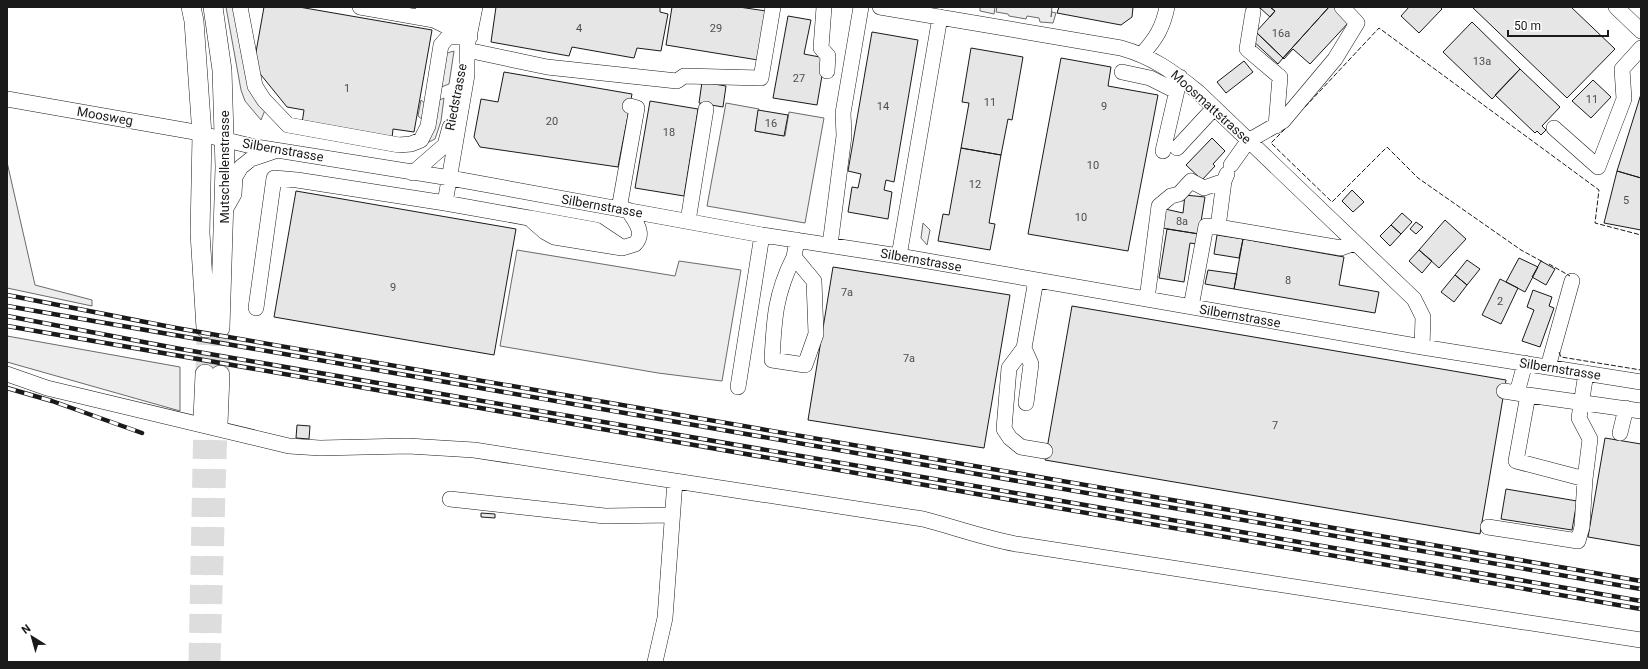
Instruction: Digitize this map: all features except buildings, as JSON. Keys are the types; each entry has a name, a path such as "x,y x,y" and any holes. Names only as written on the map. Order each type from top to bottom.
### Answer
{"main road":[{"name":"Mutschellenstrasse","path":"191,7 194,21 202,135 200,233 213,328 225,210 225,139 222,70 213,7"},
{"path":"211,421 213,374"}],"street":[{"path":"240,7 255,86 264,100 288,125 399,145 411,144 421,140 428,126 442,45 448,38 471,28"},
{"path":"360,7 434,20 446,26 471,28"},
{"path":"406,7 433,9 547,67 677,81 684,76 761,78 773,7"},
{"path":"824,7 821,48 828,56 827,71"},
{"path":"830,246 844,136 843,113 861,7"},
{"name":"Moosmattstrasse","path":"880,7 917,10 940,17 1121,48 1142,54 1171,70 1178,84 1214,108 1414,299 1423,317 1422,347"},
{"path":"1142,54 1156,40 1164,23 1167,7"},
{"path":"1218,227 1227,174 1248,141 1284,121 1335,59 1357,23 1342,7"},
{"path":"1616,7 1641,31"},
{"path":"1253,12 1247,49 1280,77 1276,126"},
{"path":"899,256 940,17"},
{"path":"445,203 467,75 471,28"},
{"name":"Riedstrasse","path":"413,172 446,145 459,74 471,28"},
{"path":"1554,128 1598,167 1624,99 1622,69 1641,48"},
{"path":"1122,72 1178,84 1170,150 1214,108"},
{"name":"Moosweg","path":"7,100 189,131 202,135"},
{"path":"256,308 274,178 297,180 445,203 529,218 545,232 554,237 622,248 635,244 640,235 639,228 623,209 637,108 630,106"},
{"path":"688,221 706,109"},
{"name":"Silbernstrasse","path":"202,135 277,150 450,178 762,235 899,256 1422,347 1641,382"},
{"path":"225,210 234,194 235,177 241,167 251,159 277,150"},
{"path":"1147,299 1159,206 1172,196 1179,194 1191,181 1204,188 1227,174"},
{"path":"1191,307 1206,226 1341,248 1355,243"},
{"path":"738,387 762,235"},
{"path":"794,257 814,281 816,334 805,365 772,360 774,312 784,277 794,257 797,240"},
{"path":"1036,280 1024,348 1009,368 1004,429 1010,438 1021,447 1046,451"},
{"path":"1548,367 1572,281"},
{"path":"1024,348 1031,364 1026,403"},
{"path":"1525,364 1516,393 1516,461 1585,479"},
{"path":"1488,527 1578,541 1582,527 1585,479 1590,439 1579,418 1586,373"},
{"path":"7,374 47,388 289,446 320,448 408,446 460,449 923,520 957,528 984,538 1016,544 1641,640"},
{"path":"1516,393 1641,411"},
{"path":"1620,433 1626,408"},
{"path":"654,662 665,618 675,481"},
{"path":"450,499 605,516 672,514"}],"shaded area":[{"path":"226,7 236,7 265,110 261,120 245,101 241,90"},
{"path":"980,7 995,7 994,14 980,11"},
{"path":"997,7 1052,7 1051,17 1052,12 1056,13 1053,23 1040,22 1039,18 1027,16 1026,19 996,12"},
{"path":"454,51 449,84 439,88 444,54"},
{"path":"444,98 441,121 435,139 425,144 435,102"},
{"path":"421,100 427,105 424,121 418,116"},
{"path":"726,103 759,109 755,131 785,136 789,112 824,118 805,223 707,206"},
{"path":"7,162 35,285 92,300 92,306 7,288"},
{"path":"923,223 930,230 927,245 921,238"},
{"path":"517,250 675,276 679,261 741,270 722,381 658,373 500,346"},
{"path":"7,336 180,367 180,411 7,362"}],"tunnel":[{"path":"205,374 206,328"},
{"path":"220,328 220,375"},
{"path":"198,662 203,418"},
{"path":"211,662 218,424"}],"railway":[{"path":"7,295 176,328 1641,581"},
{"path":"7,306 1641,589"},
{"path":"7,316 175,348 1641,601"},
{"path":"7,326 1641,609"},
{"path":"7,388 52,401 142,433"}],"fence":[{"path":"1305,107 1379,28 1599,190 1595,223 1641,235"},
{"path":"1285,129 1271,143 1332,202 1387,147 1418,178 1521,250 1543,262"},
{"path":"1549,264 1570,276"},
{"path":"1559,352 1561,357 1641,370"}]}
